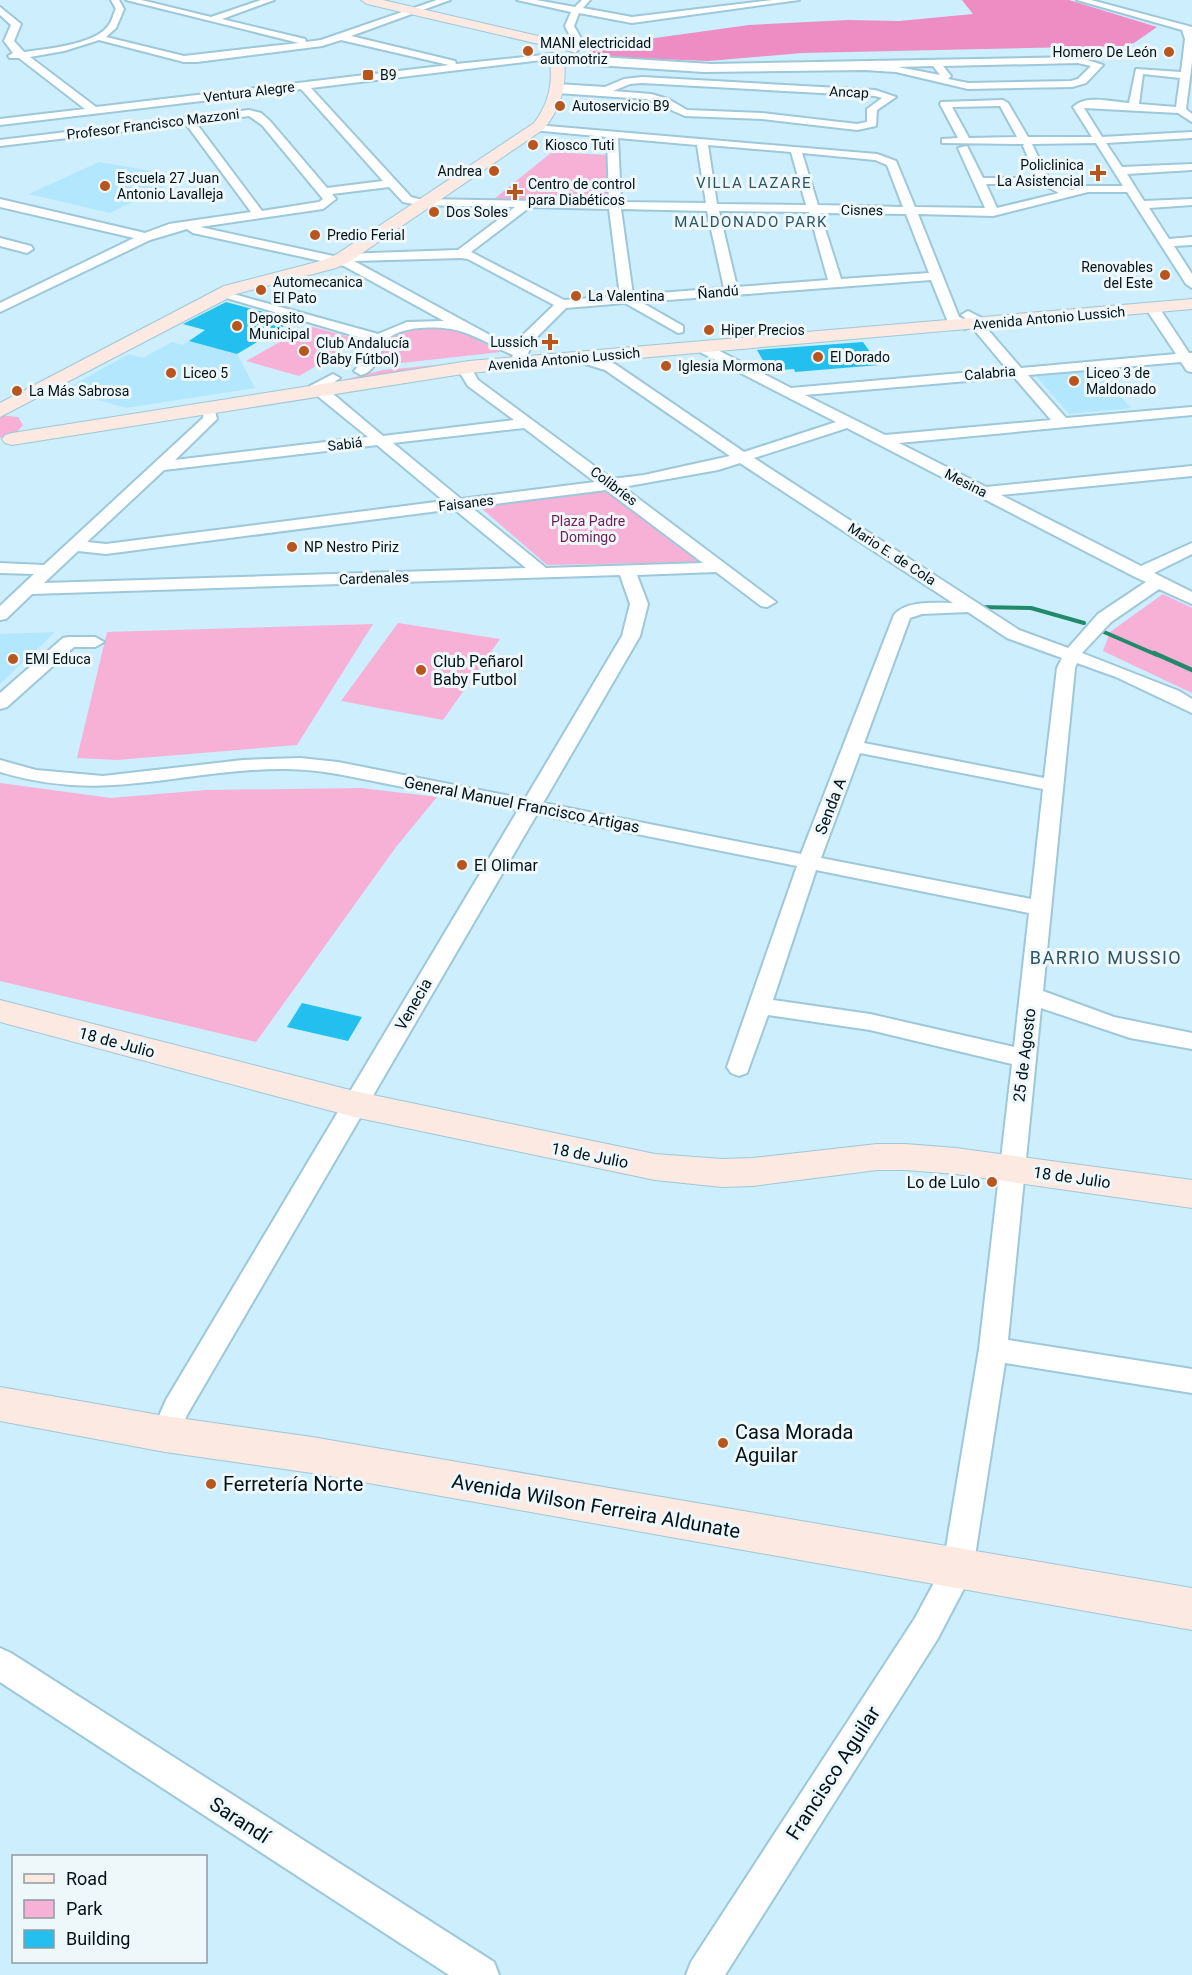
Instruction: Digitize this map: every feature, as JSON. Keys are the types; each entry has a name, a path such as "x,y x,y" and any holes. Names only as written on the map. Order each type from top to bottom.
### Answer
{"street":[{"path":"2,56 66,47 98,37 114,25 120,9 115,0"},
{"path":"131,0 315,45"},
{"path":"212,20 270,0"},
{"path":"367,0 525,37 561,55"},
{"path":"98,37 190,59 315,45 446,0"},
{"path":"521,0 575,11 642,20 795,0"},
{"path":"561,55 579,44 572,36 569,25 575,11 587,0"},
{"path":"1081,0 1190,30 1181,110"},
{"path":"3,15 16,24 9,41 20,55 93,110"},
{"path":"342,37 466,66"},
{"path":"525,37 561,55"},
{"path":"340,259 536,128 552,109 558,84 561,55"},
{"name":"Ventura Alegre","path":"0,122 12,116 93,110 561,55 704,69 896,67"},
{"path":"1078,60 1098,65 1082,81 1072,84 968,86 896,67 936,63 1078,60"},
{"path":"936,63 946,76 936,79"},
{"path":"1134,106 1139,71 1184,75"},
{"name":"Ancap","path":"558,84 604,91 654,97 685,113 762,117 857,127 870,125 872,109 891,97 875,93 642,80 628,81 604,91"},
{"name":"Cisnes","path":"303,85 407,200 615,206 1003,212 1069,193 1129,189"},
{"path":"993,212 945,104 1003,103 1044,181"},
{"path":"1192,120 1181,110 1085,103 1078,107 1192,284"},
{"name":"Profesor Francisco Mazzoni","path":"0,143 244,113 257,115 324,198"},
{"path":"189,120 259,214"},
{"path":"536,128 886,160 891,163 937,276 966,320 1018,370 1061,422"},
{"path":"612,134 615,206 627,299 678,330"},
{"path":"946,141 964,144 1026,143 1192,135"},
{"path":"702,142 712,207 731,291"},
{"path":"796,150 835,282"},
{"path":"1118,171 1192,167"},
{"path":"980,181 1044,181 1069,193"},
{"path":"0,308 146,237 179,226 259,214 392,183"},
{"path":"1139,205 1192,202"},
{"path":"3,204 146,237"},
{"path":"461,254 527,204"},
{"path":"0,411 219,294 340,259 461,254 472,256 562,304 522,351 515,343 492,342 340,259 179,226"},
{"path":"1165,243 1192,241"},
{"path":"0,242 27,249"},
{"name":"Ñandú","path":"562,304 937,276"},
{"path":"219,294 380,339"},
{"name":"Avenida Antonio Lussich","path":"6,440 208,410 326,384 361,371 522,351 749,343 1192,295"},
{"path":"361,371 373,357 380,339 392,331 415,324 424,318 427,311 426,304"},
{"name":"Avenida Antonio Lussich","path":"0,411 30,418 49,426 326,384 469,367 522,351 616,360 704,344 966,320 1153,309 1192,304"},
{"path":"1153,309 1190,361"},
{"path":"415,324 445,325 471,330"},
{"path":"736,364 740,353 749,343"},
{"name":"Mesina","path":"704,344 789,392 1192,599"},
{"name":"Mario E. de Cola","path":"616,360 742,457 1012,634 1122,673 1172,694 1192,707"},
{"name":"Calabria","path":"789,392 1018,370 1190,361"},
{"name":"Colibríes","path":"469,367 467,373 473,383 612,484 767,602"},
{"path":"6,440 23,435 30,418 23,408 25,404 55,382"},
{"path":"326,384 382,440 541,572"},
{"path":"0,615 210,419 208,410"},
{"path":"883,440 1192,411"},
{"name":"Faisanes","path":"76,546 106,549 683,473 742,457 850,422"},
{"name":"Sabiá","path":"161,466 529,423"},
{"path":"984,492 1192,471"},
{"name":"25 de Agosto","path":"958,1569 993,1349 1066,668 1071,655 1095,625 1124,603 1149,578 1192,548"},
{"name":"Cardenales","path":"27,589 721,567"},
{"path":"0,568 49,570"},
{"name":"Venecia","path":"165,1434 176,1409 354,1104 631,636 639,604 627,570"},
{"name":"Senda A","path":"739,1067 809,861 903,615 920,609 974,607"},
{"path":"0,703 69,642 95,642"},
{"path":"852,746 1052,785"},
{"name":"General Manuel Francisco Artigas","path":"0,766 46,779 110,782 278,763 308,764 529,805 1040,908"},
{"path":"1031,995 1082,1017 1127,1030 1192,1041"},
{"path":"760,1005 870,1022 1024,1058"},
{"name":"18 de Julio","path":"0,1011 354,1104 570,1151 684,1171 753,1172 905,1157 1011,1168 1192,1194"},
{"path":"993,1349 1192,1381"},
{"name":"Avenida Wilson Ferreira Aldunate","path":"0,1404 165,1434 312,1455 1192,1609"},
{"name":"Francisco Aguilar","path":"704,1975 926,1629 958,1569"},
{"name":"Sarandí","path":"0,1664 481,1975"}],"shaded area":[{"path":"962,0 1069,0 1157,27 1134,43 1123,46 802,53 708,61 587,56 590,47 749,25 848,20 899,21 973,14"},
{"name":"Escuela 27 Juan Antonio Lavalleja","path":"99,162 181,178 110,213 29,194"},
{"name":"Liceo 5","path":"189,341 237,354 255,388 126,408 64,390 129,354 143,358 172,342 182,345"},
{"path":"1096,371 1131,408 1069,414 1036,376"},
{"name":"EMI Educa","path":"55,632 0,684 0,634"}],"green space":[{"path":"552,152 607,155 608,200 494,199"},
{"name":"Club Andalucía (Baby Fútbol)","path":"309,326 361,340 299,376 246,361"},
{"path":"432,326 458,330 501,352 374,366 392,334 406,329"},
{"path":"512,358 323,385 383,370"},
{"path":"0,415 18,417 23,425 17,432 0,438"},
{"name":"Plaza Padre Domingo","path":"606,491 700,562 547,565 480,507"},
{"path":"1163,594 1192,608 1192,693 1103,651 1110,632"},
{"name":"Club Peñarol Baby Futbol","path":"398,623 500,639 443,720 341,701"},
{"path":"373,624 297,745 117,760 77,758 107,632"},
{"path":"0,783 111,798 206,790 361,788 437,797 396,847 256,1042 0,981"}],"building":[{"name":"Deposito Municipal","path":"226,302 294,320 237,354 189,341 205,330 183,324"},
{"name":"El Dorado","path":"863,342 879,365 795,372 794,369 769,371 757,350"},
{"path":"302,1003 362,1017 348,1041 287,1027"}],"waterway":[{"path":"975,607 1031,608 1084,623"},
{"path":"1104,632 1157,655"},
{"path":"1154,653 1192,670"}],"place":[{"name":"MANI electricidad automotriz","path":"528,51"},
{"name":"Homero De León","path":"1169,52"},
{"name":"B9","path":"368,75"},
{"name":"Autoservicio B9","path":"560,106"},
{"name":"Kiosco Tuti","path":"533,145"},
{"name":"Andrea","path":"494,171"},
{"name":"Policlinica La Asistencial","path":"1098,173"},
{"name":"Escuela 27 Juan Antonio Lavalleja","path":"105,186"},
{"name":"Centro de control para Diabéticos","path":"515,192"},
{"name":"Dos Soles","path":"434,212"},
{"name":"Predio Ferial","path":"315,235"},
{"name":"Renovables del Este","path":"1165,275"},
{"name":"Automecanica El Pato","path":"261,290"},
{"name":"La Valentina","path":"576,296"},
{"name":"Deposito Municipal","path":"237,326"},
{"name":"Hiper Precios","path":"709,330"},
{"name":"Lussich","path":"550,342"},
{"name":"Club Andalucía (Baby Fútbol)","path":"304,351"},
{"name":"El Dorado","path":"818,357"},
{"name":"Iglesia Mormona","path":"666,366"},
{"name":"Liceo 5","path":"171,373"},
{"name":"Liceo 3 de Maldonado","path":"1074,381"},
{"name":"La Más Sabrosa","path":"17,391"},
{"name":"NP Nestro Piriz","path":"292,547"},
{"name":"EMI Educa","path":"13,659"},
{"name":"Club Peñarol Baby Futbol","path":"421,670"},
{"name":"El Olimar","path":"462,865"},
{"name":"Lo de Lulo","path":"992,1182"},
{"name":"Casa Morada Aguilar","path":"723,1443"},
{"name":"Ferretería Norte","path":"211,1484"}],"district":[{"name":"VILLA LAZARE","path":"754,183"},
{"name":"MALDONADO PARK","path":"751,222"},
{"name":"BARRIO MUSSIO","path":"1106,958"}]}
